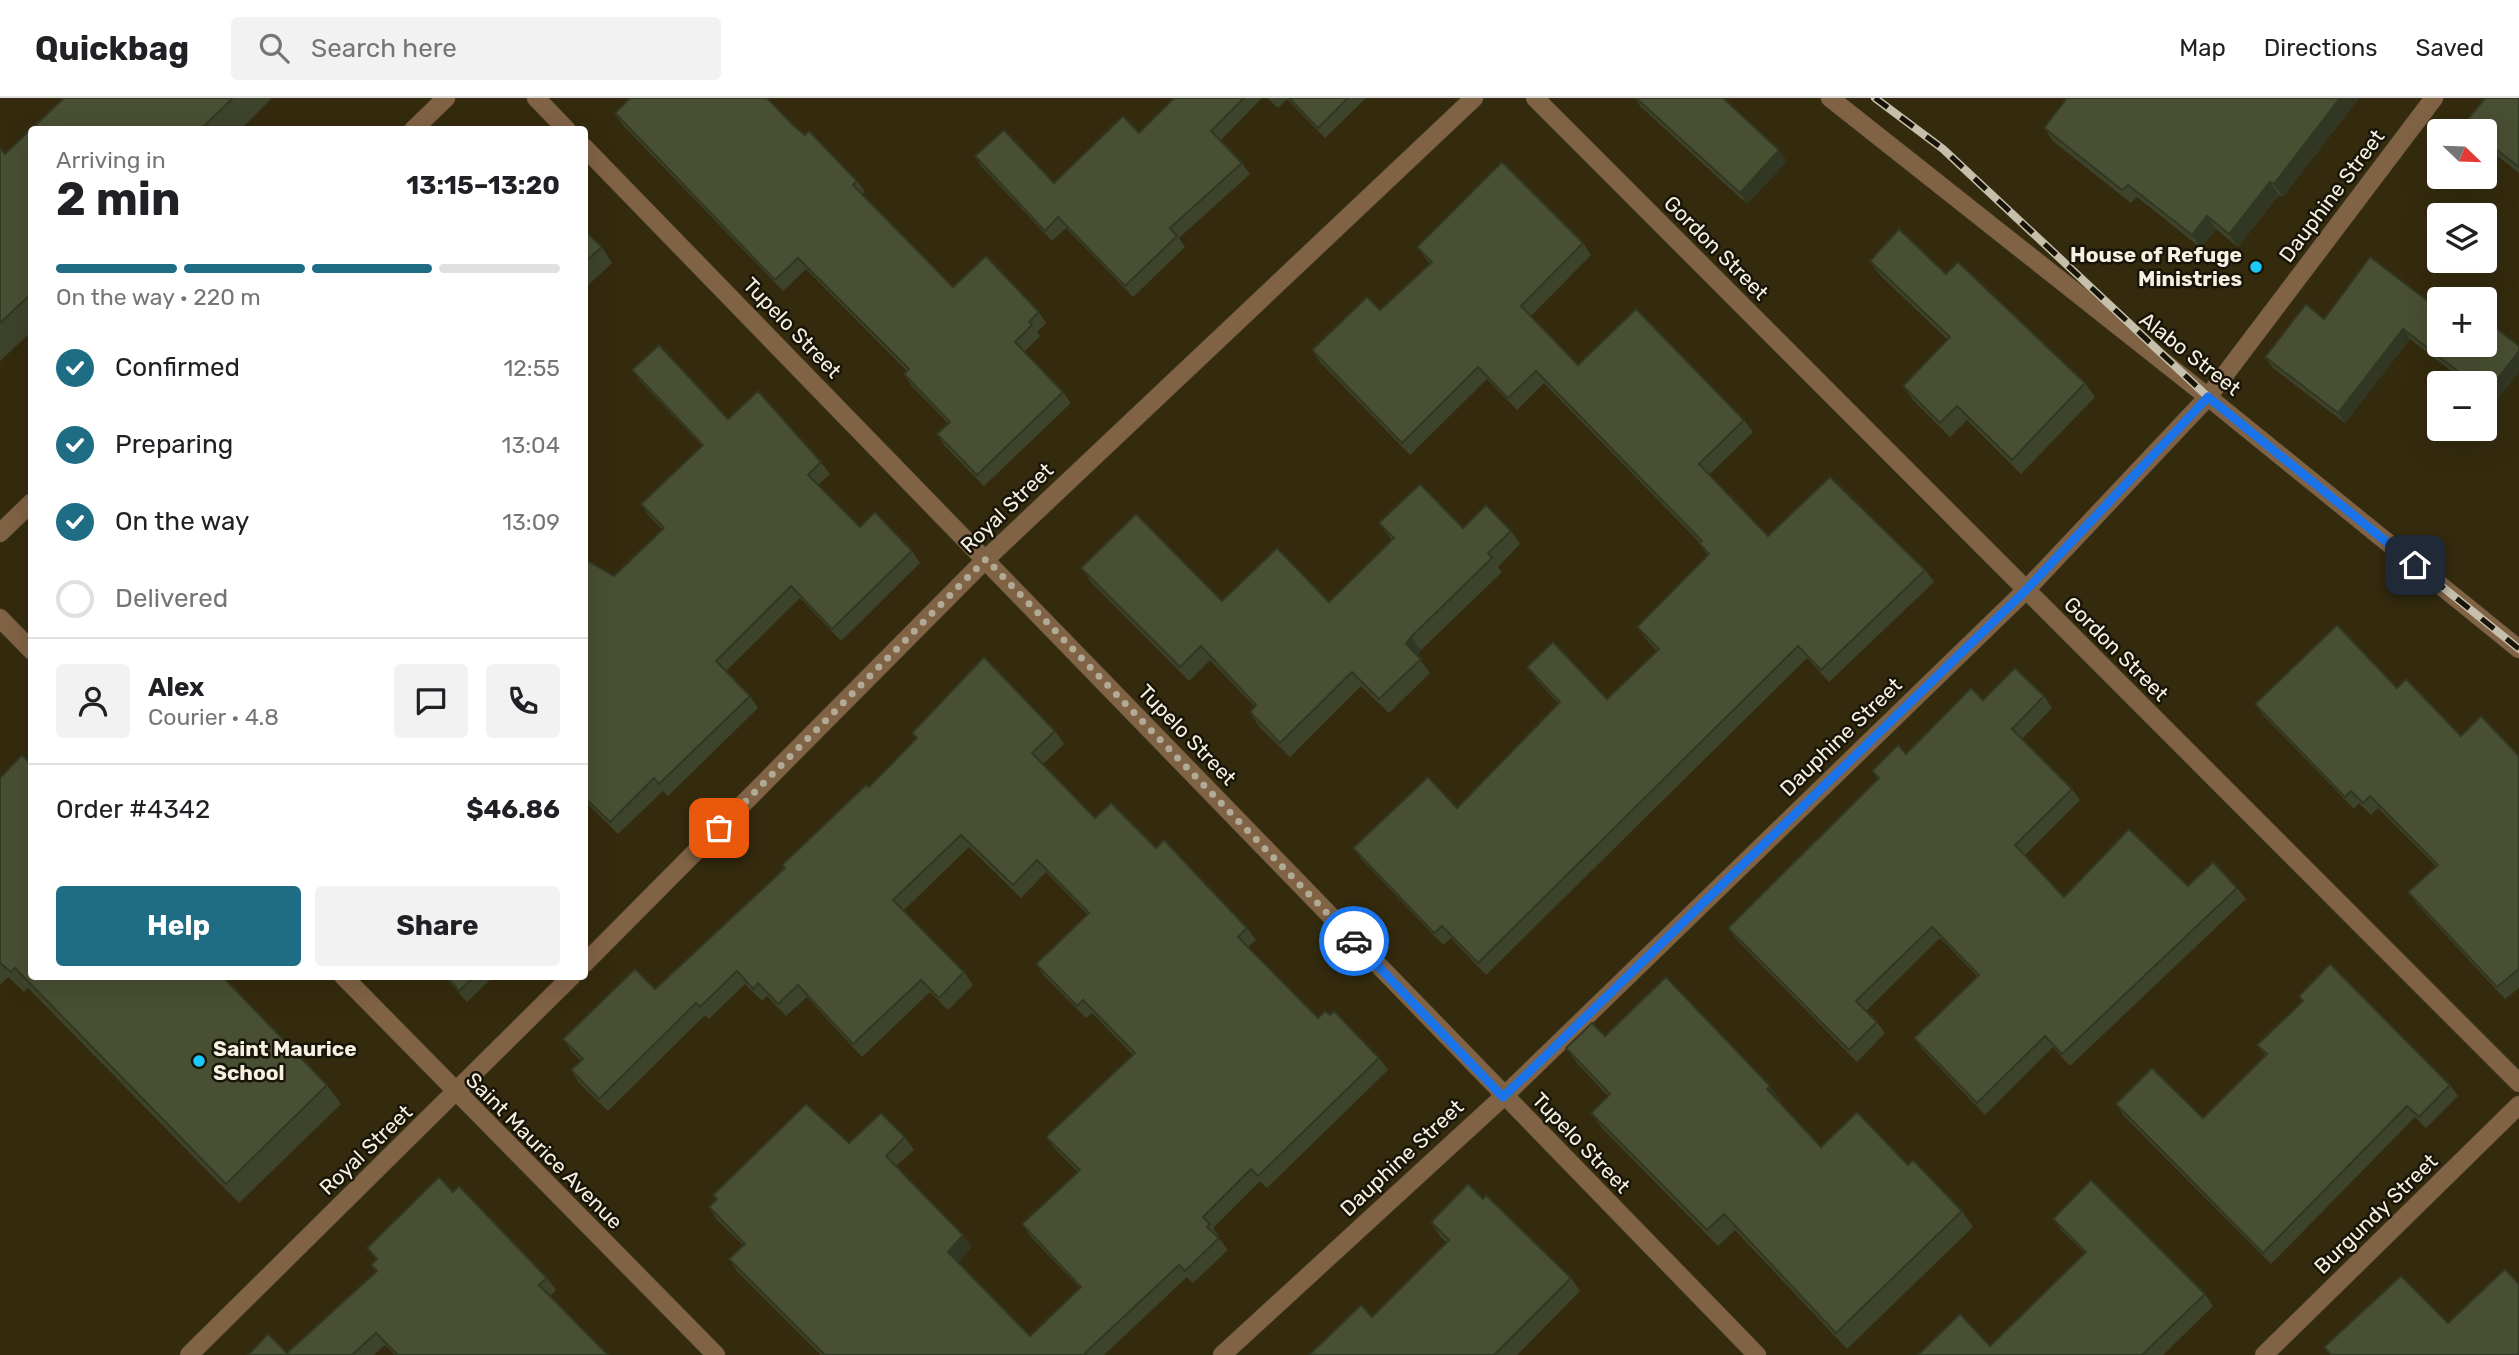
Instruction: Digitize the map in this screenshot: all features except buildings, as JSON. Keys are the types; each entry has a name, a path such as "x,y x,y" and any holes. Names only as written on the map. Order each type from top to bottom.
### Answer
{"street":[{"path":"417,126 446,98"},
{"path":"536,98 563,126"},
{"name":"Royal Street","path":"588,960 986,559 1474,98"},
{"name":"Gordon Street","path":"1535,98 2519,1083"},
{"name":"Alabo Street","path":"1830,98 2208,397 2519,649"},
{"name":"Dauphine Street","path":"1222,1355 1503,1097 2025,591 2208,397 2434,98"},
{"name":"Tupelo Street","path":"588,151 986,559 1503,1097 1757,1355"},
{"path":"0,533 28,506"},
{"path":"0,618 28,647"},
{"name":"Saint Maurice Avenue","path":"347,980 456,1094 716,1355"},
{"name":"Royal Street","path":"189,1355 456,1094 568,980"},
{"name":"Burgundy Street","path":"2264,1355 2519,1105"}],"railway":[{"path":"1875,98 1943,149 2208,397 2519,649"}],"way so far":[{"path":"719,828 986,559 1354,941"}],"place":[{"name":"House of Refuge Ministries","path":"2256,267"},
{"name":"Saint Maurice School","path":"199,1061"}],"route":[{"path":"1354,941 1503,1097 2025,591 2208,397 2415,565"}]}
